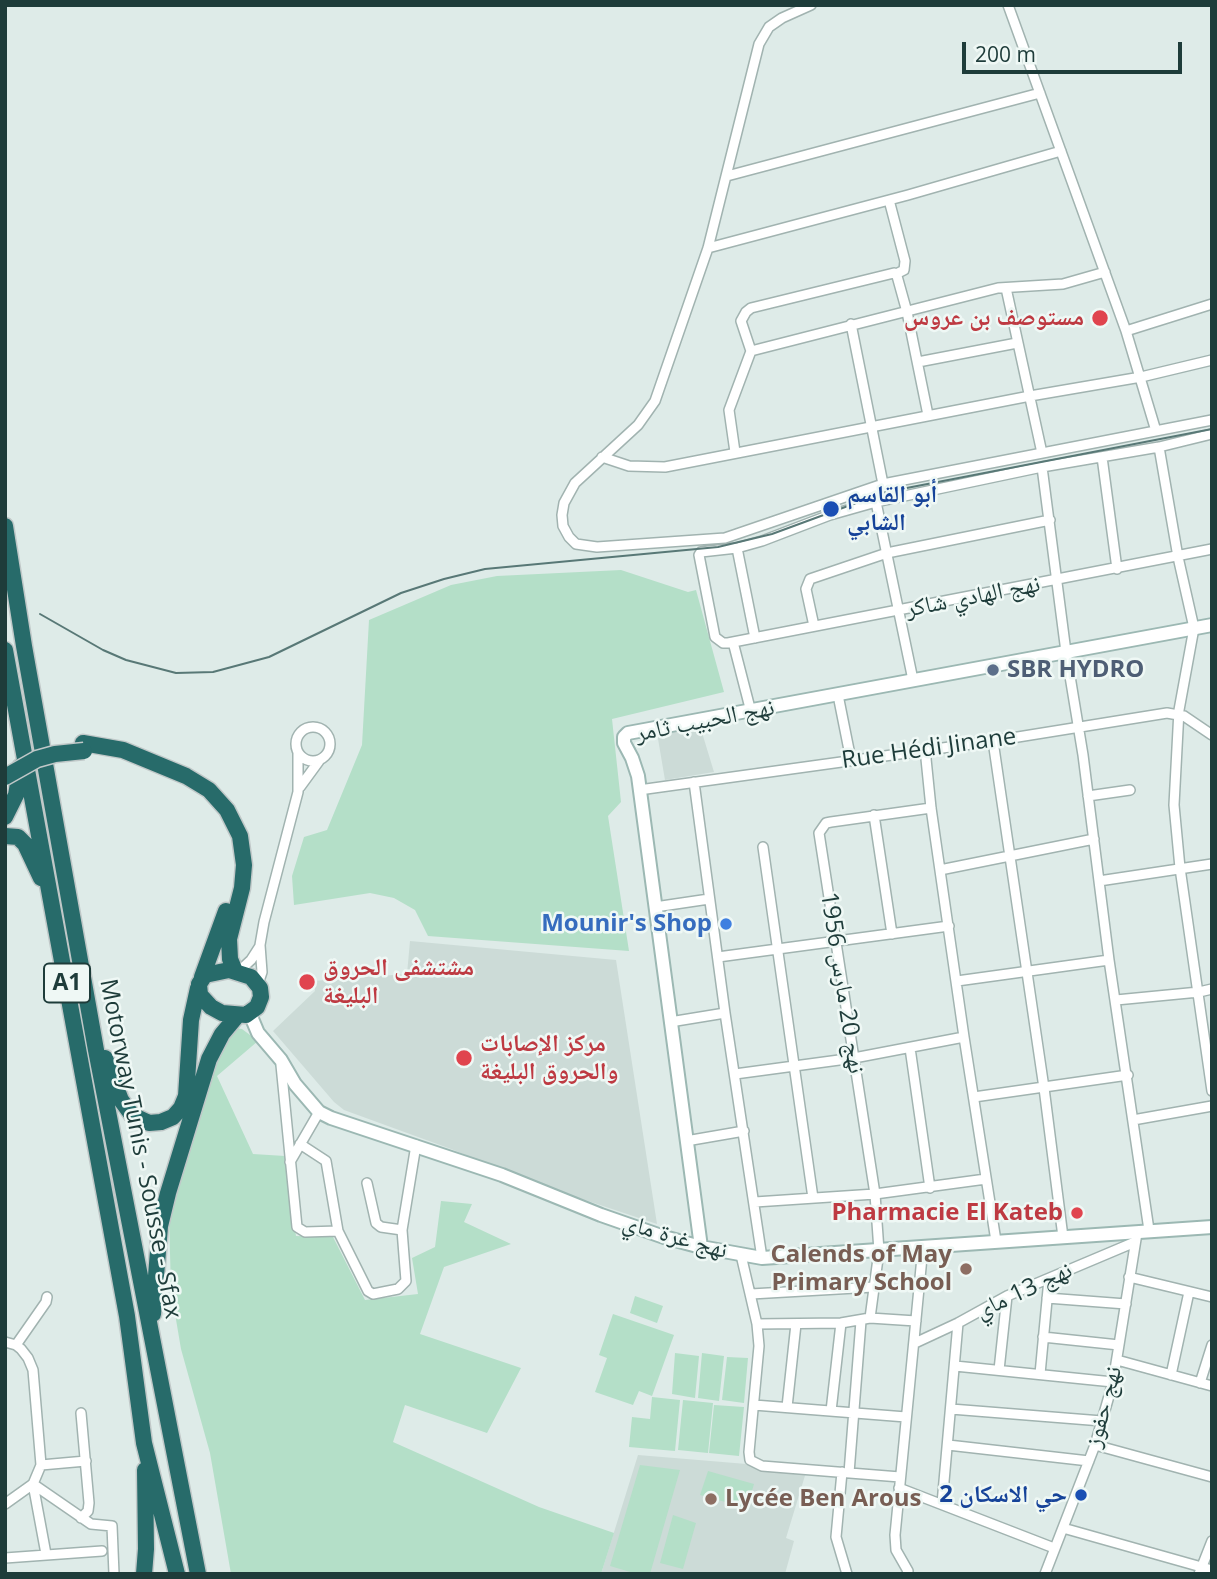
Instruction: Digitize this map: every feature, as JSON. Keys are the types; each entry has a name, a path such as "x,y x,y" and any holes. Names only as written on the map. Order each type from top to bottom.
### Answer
{"highway":[{"name":"Motorway Tunis - Sousse - Sfax","path":"5,526 26,660 96,1050 198,1574"},
{"name":"Motorway Tunis - Sousse - Sfax","path":"5,650 127,1316 144,1443 177,1574"},
{"path":"5,817 19,786 22,746"},
{"path":"5,765 45,747 123,750 186,776 209,790 227,810 240,836 244,856 242,888 229,939 229,952 236,971"},
{"path":"5,777 37,759 83,747 124,759 182,785 205,800 226,823 235,852 235,877 226,912 200,983 190,1029 186,1096 181,1108 167,1120 149,1123 137,1118 127,1110 107,1061 96,1050"},
{"path":"5,836 18,837 25,844 40,876 50,890"},
{"path":"151,1323 157,1286 159,1234 167,1194 209,1059 222,1034 242,1015 257,1007 261,998 258,984 251,976 236,971 212,972 200,983"},
{"path":"200,983 202,999 211,1007 222,1013 242,1015"},
{"path":"144,1443 144,1574"}],"street":[{"path":"811,5 769,27 759,44 708,248 655,401 638,425 575,483 564,503 562,515 563,526 569,537 576,544 585,547 725,538 883,484 1212,421"},
{"path":"1008,5 1126,331 1156,431"},
{"path":"727,176 1040,93"},
{"path":"708,248 1061,152"},
{"path":"736,452 729,410 751,351 741,321 746,312 751,308 904,270 905,261 889,200"},
{"path":"751,351 998,288 1063,284 1105,272"},
{"path":"896,274 907,312 928,415"},
{"path":"1006,288 1042,453"},
{"path":"1126,331 1212,304"},
{"path":"851,324 883,484 876,502 913,680"},
{"path":"918,362 1017,343"},
{"path":"602,457 629,466 648,468 682,464 928,415 1141,377 1212,360"},
{"path":"751,712 733,642 723,643 715,637 699,554 762,541 830,515 876,502 1042,467 1159,447 1212,434"},
{"path":"1159,447 1178,557 1194,628 1179,714 1174,805 1180,868 1212,1091"},
{"path":"1101,457 1117,569"},
{"name":"نهج حفوز","path":"1042,467 1109,960 1128,1074 1140,1235 1129,1277 1117,1360 1102,1421 1045,1574"},
{"path":"814,626 806,589 810,579 887,553 1049,520"},
{"path":"737,548 755,638"},
{"name":"نهج الهادي شاكر","path":"733,642 1212,549"},
{"name":"نهج الحبيب ثامر","path":"701,1247 636,767 623,740 626,734 1212,625"},
{"path":"838,695 851,760"},
{"name":"Rue Hédi Jinane","path":"639,790 993,741 1167,713 1179,714"},
{"path":"1179,714 1212,735"},
{"path":"258,984 262,972 260,944 264,922 298,792 296,742 300,733 309,727 320,729 328,736 330,748 298,792"},
{"path":"993,741 1063,1237"},
{"path":"925,750 964,1037 996,1241"},
{"path":"298,752 307,760 318,761"},
{"path":"694,782 762,1258"},
{"path":"1088,796 1130,790"},
{"name":"نهج 20 مارس 1956","path":"847,1574 836,1537 865,1320 879,1251 875,1194 819,833 826,823 931,808"},
{"path":"874,815 892,934"},
{"path":"940,870 1094,839"},
{"path":"763,847 813,1198"},
{"path":"1099,881 1212,864"},
{"path":"655,907 709,899"},
{"path":"718,957 949,926"},
{"path":"236,971 251,960 260,944"},
{"path":"957,981 1109,960"},
{"path":"1116,1000 1212,989"},
{"path":"670,1021 725,1013"},
{"name":"نهج غرة ماي","path":"242,1015 281,1060 295,1084 319,1112 502,1175 601,1215 701,1247 762,1258 996,1241 1140,1235 1212,1227"},
{"path":"735,1074 854,1058 964,1037"},
{"path":"910,1048 930,1188"},
{"path":"281,1060 297,1227 305,1232 338,1230"},
{"path":"974,1097 1128,1074"},
{"path":"1133,1120 1212,1106"},
{"path":"290,1162 319,1112"},
{"path":"686,1141 744,1131"},
{"path":"300,1144 326,1161 338,1230 368,1291 373,1293 398,1289 405,1284 402,1230 416,1145"},
{"path":"755,1202 875,1194 986,1179"},
{"path":"367,1183 376,1223 381,1227 402,1230"},
{"name":"نهج 13 ماي","path":"915,1343 1007,1296 1140,1235"},
{"path":"911,1573 900,1558 895,1544 923,1247"},
{"path":"741,1255 757,1324 759,1363 750,1460 754,1464 900,1477"},
{"path":"1129,1277 1212,1297"},
{"path":"1040,1374 1049,1279"},
{"path":"751,1294 873,1287"},
{"path":"1171,1375 1189,1292"},
{"path":"999,1370 1007,1296"},
{"path":"16,1345 47,1297"},
{"path":"1047,1298 1126,1304"},
{"path":"757,1324 916,1321"},
{"path":"831,1411 841,1323"},
{"path":"942,1504 958,1323"},
{"path":"787,1407 796,1324"},
{"path":"1043,1337 1119,1345"},
{"path":"5,1342 16,1345 28,1358 33,1370 41,1465 33,1484 5,1504"},
{"path":"1200,1383 1212,1345"},
{"path":"1117,1360 1212,1386"},
{"path":"955,1366 1112,1382"},
{"path":"754,1405 906,1417"},
{"path":"951,1409 1102,1421"},
{"path":"81,1413 89,1507 81,1518"},
{"path":"1095,1444 1212,1477"},
{"path":"948,1445 1089,1461"},
{"path":"41,1465 86,1461"},
{"path":"33,1484 94,1525 111,1525 114,1574"},
{"path":"33,1484 46,1555"},
{"path":"899,1488 1054,1549"},
{"path":"1063,1528 1204,1571 1212,1541"},
{"path":"5,1558 102,1551"}],"shaded area":[{"path":"700,726 714,772 665,780 657,733"},
{"name":"مركز الإصابات والحروق البليغة","path":"410,941 616,960 657,1224 540,1185 344,1110 273,1031 315,991 313,981 407,974"},
{"name":"Lycée Ben Arous","path":"638,1455 807,1469 786,1538 794,1541 785,1574 601,1574"}],"green space":[{"path":"621,570 688,592 696,590 724,692 612,719 621,802 608,816 629,951 428,936 415,910 394,898 370,893 294,905 292,876 304,837 327,830 362,745 369,620 451,585 497,576"},
{"path":"235,1028 242,1029 258,1041 217,1076 253,1154 285,1156 296,1236 333,1237 365,1300 418,1294 412,1258 435,1247 441,1201 472,1204 464,1222 511,1244 444,1267 420,1334 521,1368 487,1433 405,1405 393,1442 539,1507 614,1533 601,1574 231,1574 210,1453 181,1349 171,1290 169,1216 224,1037"},
{"path":"635,1296 663,1306 657,1323 630,1313"},
{"path":"613,1314 674,1335 652,1396 639,1391 633,1405 595,1392 607,1358 599,1355"},
{"path":"675,1353 699,1356 695,1398 672,1394"},
{"path":"702,1353 724,1356 719,1401 698,1398"},
{"path":"727,1357 748,1358 744,1403 722,1400"},
{"path":"652,1397 680,1400 675,1451 629,1447 632,1417 650,1419"},
{"path":"683,1400 713,1403 708,1453 678,1450"},
{"path":"714,1405 744,1407 739,1456 709,1453"},
{"path":"640,1465 680,1470 650,1574 637,1574 610,1566"},
{"path":"708,1471 754,1484 747,1508 700,1495"},
{"path":"673,1515 696,1523 683,1569 660,1563"}],"tram line":[{"path":"40,614 126,660 176,673 213,672 269,657 401,593 485,569 718,547 772,534 886,492 1212,429"}],"place":[{"name":"مستوصف بن عروس","path":"1100,318"},
{"name":"أبو القاسم الشابي","path":"831,509"},
{"name":"SBR HYDRO","path":"993,670"},
{"name":"Mounir's Shop","path":"726,924"},
{"name":"مشتشفى الحروق البليغة","path":"307,982"},
{"name":"مركز الإصابات والحروق البليغة","path":"464,1058"},
{"name":"Pharmacie El Kateb","path":"1077,1213"},
{"name":"Calends of May Primary School","path":"966,1269"},
{"name":"حي الاسكان 2","path":"1081,1495"},
{"name":"Lycée Ben Arous","path":"711,1499"}]}
